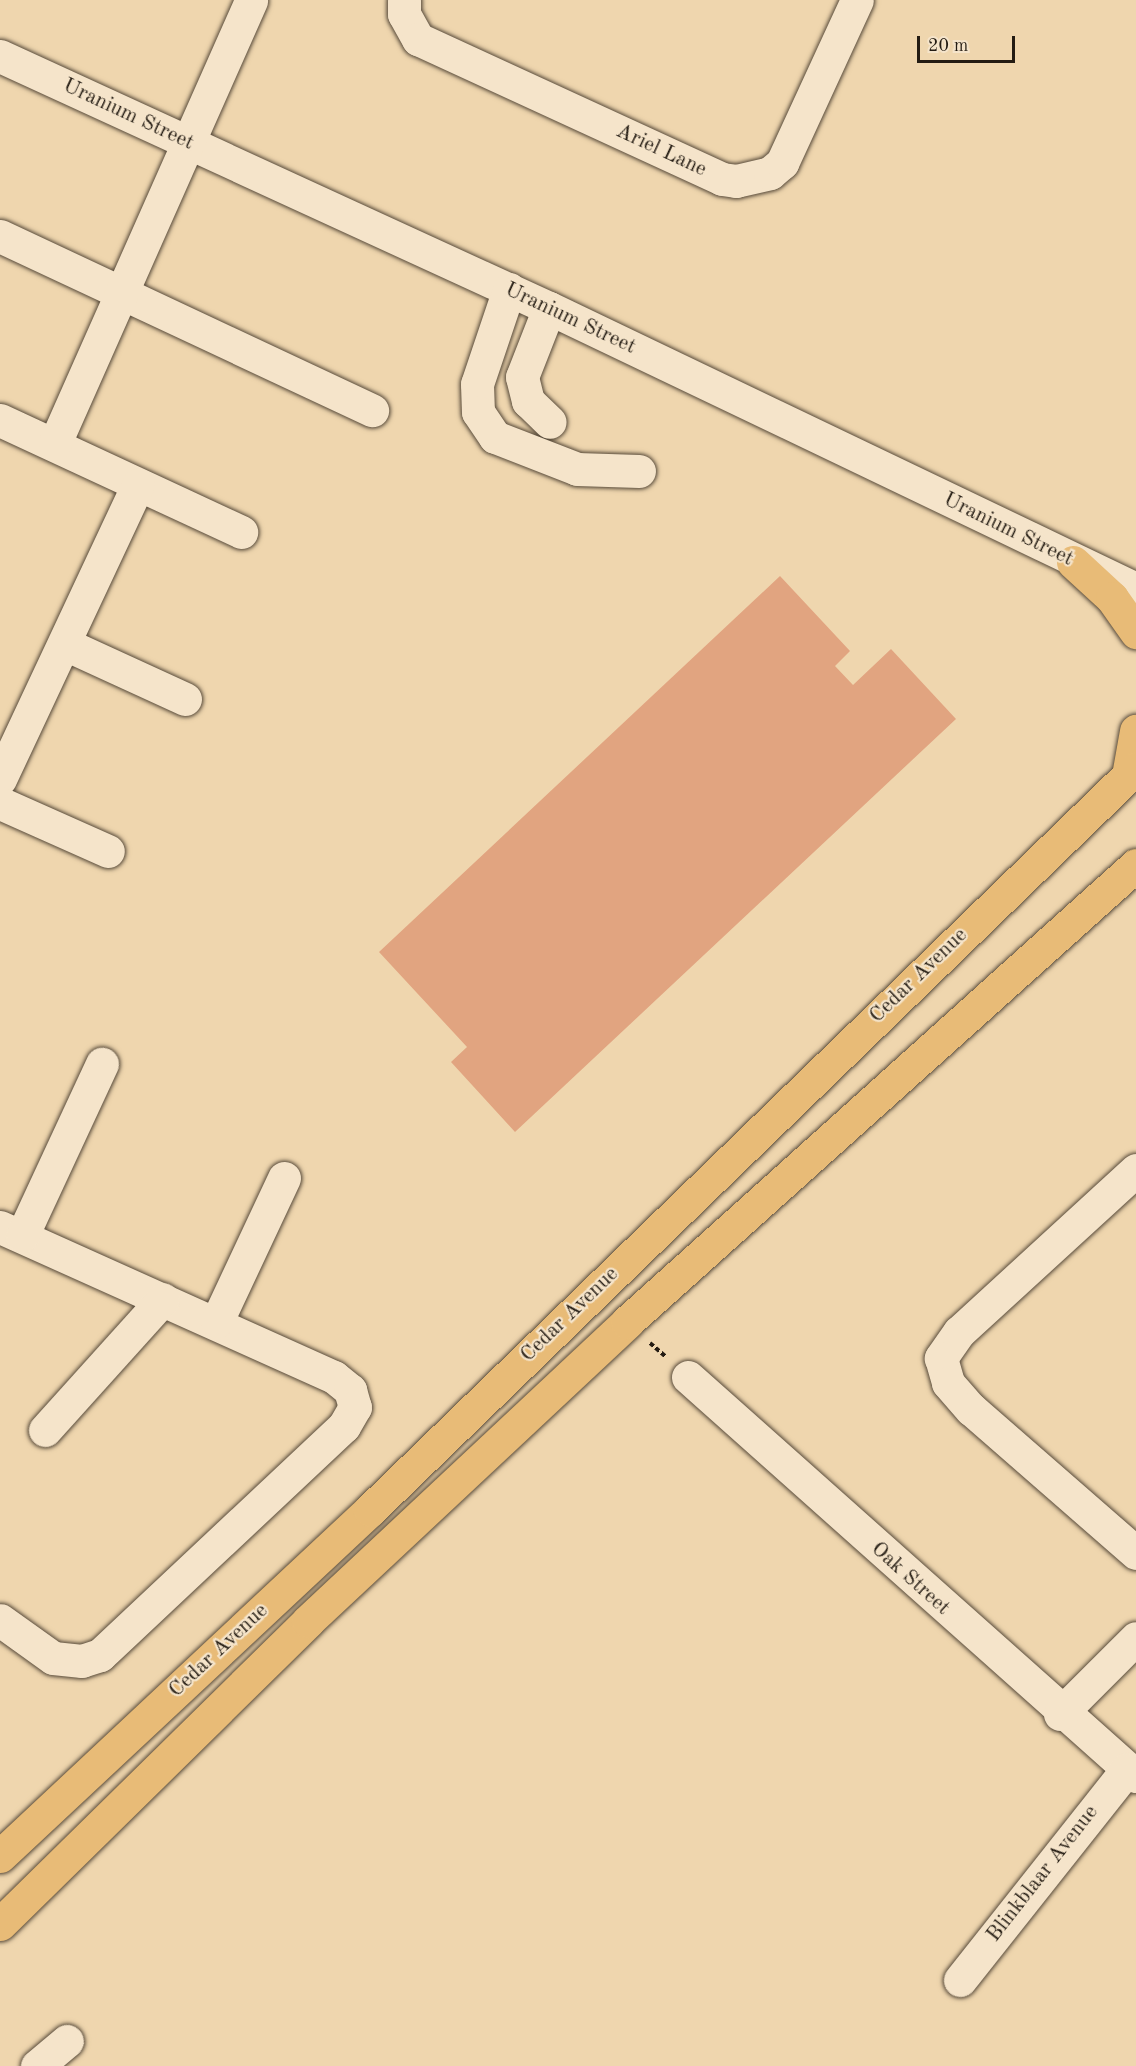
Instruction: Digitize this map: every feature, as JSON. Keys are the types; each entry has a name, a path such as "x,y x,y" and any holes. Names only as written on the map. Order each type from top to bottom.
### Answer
{"main road":[{"path":"1073,562 1112,598 1136,632"},
{"path":"1132,772 1136,731"},
{"name":"Cedar Avenue","path":"0,1856 370,1510 1132,772"},
{"name":"Cedar Avenue","path":"0,1924 308,1621 627,1322 1136,865"}],"street":[{"path":"55,443 125,292 251,0"},
{"name":"Ariel Lane","path":"404,0 404,14 418,39 722,179 736,181 770,172 782,163 857,0"},
{"name":"Uranium Street","path":"0,56 549,308 1073,562 1136,589"},
{"path":"0,236 125,292 372,410"},
{"path":"508,290 477,384 478,412 495,436 577,469 639,471"},
{"path":"549,308 522,377 528,401 550,422"},
{"path":"0,420 55,443 138,485 242,532"},
{"path":"0,779 138,485"},
{"path":"64,644 185,699"},
{"path":"0,803 108,851"},
{"path":"0,1620 53,1659 82,1661 100,1655 348,1421 355,1398 344,1383 217,1321 11,1232 102,1064"},
{"path":"1136,1170 959,1332 941,1358 948,1383 971,1409 1136,1553"},
{"path":"217,1321 284,1178"},
{"path":"45,1430 163,1299"},
{"name":"Oak Street","path":"688,1377 1060,1714 1132,1773"},
{"path":"1060,1714 1136,1638"},
{"name":"Blinkblaar Avenue","path":"960,1980 1132,1773"},
{"path":"37,2066 66,2041"}],"path":[{"path":"627,1322 688,1377"}],"building":[{"path":"780,576 850,651 835,666 853,685 891,649 956,719 515,1132 451,1062 467,1047 379,952"}]}
